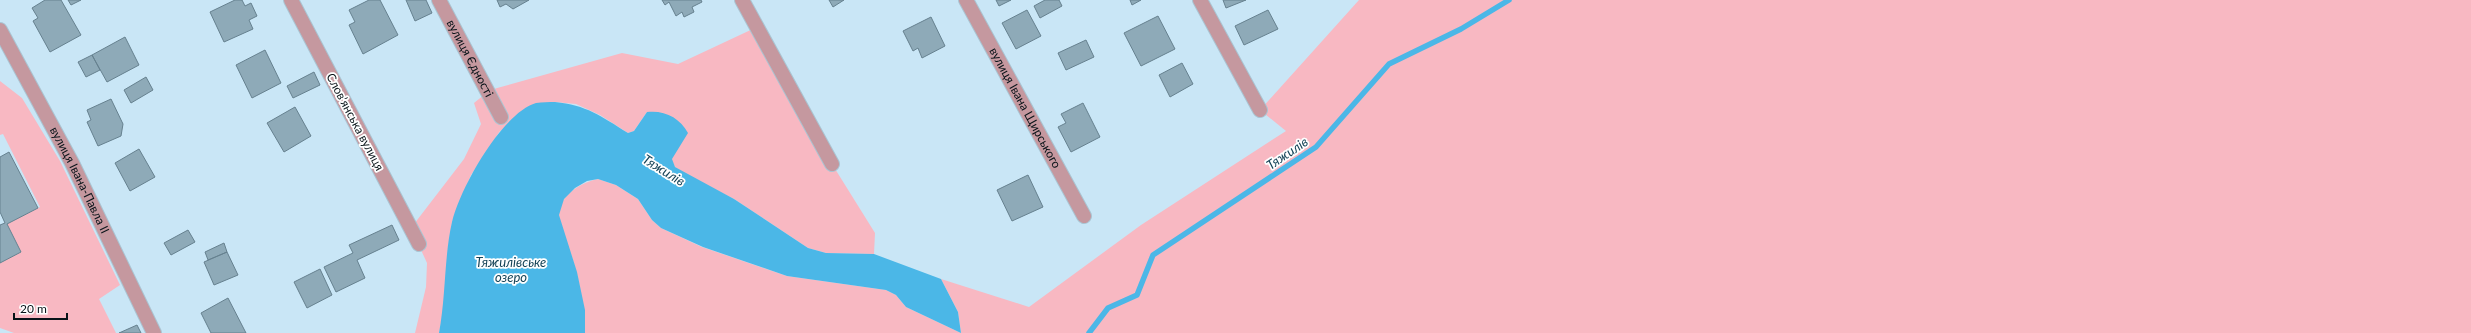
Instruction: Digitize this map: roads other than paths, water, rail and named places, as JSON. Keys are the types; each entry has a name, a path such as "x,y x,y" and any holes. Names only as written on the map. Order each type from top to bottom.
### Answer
{"street":[{"name":"Словʼянська вулиця","path":"291,0 420,244"},
{"name":"вулиця Єдності","path":"439,0 500,118"},
{"path":"742,0 832,164"},
{"name":"вулиця Івана Щирського","path":"966,0 1084,216"},
{"path":"1200,0 1260,110"},
{"name":"вулиця Івана-Павла II","path":"0,30 72,163 154,333"}],"water":[{"name":"Тяжилівське озеро","path":"536,103 566,103 593,112 628,133 634,131 647,112 660,112 671,116 681,123 688,133 672,159 675,167 734,199 808,248 826,253 874,254 941,279 958,312 961,333 906,307 896,295 886,290 787,276 703,247 661,228 652,220 638,199 616,185 598,179 587,181 575,188 564,199 559,215 577,272 585,310 585,333 439,333 449,235 457,208 473,172 497,136 510,121 523,110"}],"waterway":[{"name":"Тяжилів","path":"1089,333 1108,308 1137,295 1153,255 1316,147 1389,64 1461,29 1509,0"}]}
